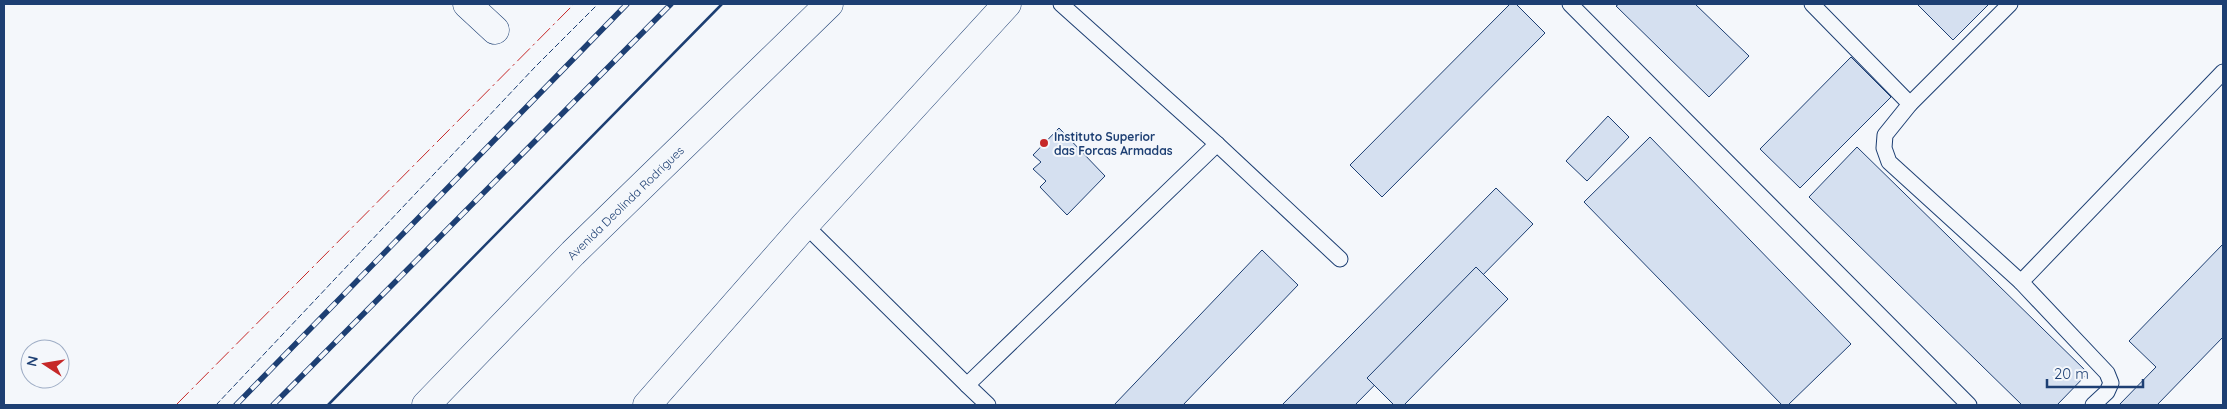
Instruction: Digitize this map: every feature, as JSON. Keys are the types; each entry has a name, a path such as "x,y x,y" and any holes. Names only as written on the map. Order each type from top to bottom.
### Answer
{"main road":[{"path":"467,4 495,30"},
{"name":"Avenida Deolinda Rodrigues","path":"426,405 573,253 829,4"},
{"path":"647,405 805,225 1006,4"}],"lane":[{"path":"1061,4 1217,144 1340,259"},
{"path":"1570,4 1969,405"},
{"path":"1812,4 1910,104"},
{"path":"2010,4 1910,104 1885,135 1884,148 1889,162 2022,282 2107,373 2111,383 2107,392 2093,405"},
{"path":"2022,282 2223,72"},
{"path":"967,385 1217,144"},
{"path":"805,225 988,405"}],"building":[{"path":"1510,4 1516,4 1545,33 1382,197 1350,165"},
{"path":"1619,4 1695,4 1749,56 1709,97 1616,6"},
{"path":"1917,4 1989,4 1953,40"},
{"path":"1851,57 1891,97 1800,188 1760,149"},
{"path":"1608,116 1629,137 1587,181 1566,161"},
{"path":"1059,128 1105,176 1067,215 1040,187 1046,181 1033,169 1041,162 1033,155"},
{"path":"1650,137 1851,344 1788,405 1782,405 1584,202"},
{"path":"1857,147 2088,373 2057,405 2022,405 1809,197"},
{"path":"1496,188 1533,224 1355,405 1282,405"},
{"path":"2223,244 2223,337 2157,405 2119,405 2156,367 2129,341"},
{"path":"1262,250 1298,285 1183,405 1114,405"},
{"path":"1476,267 1508,299 1404,405 1394,405 1367,378"}],"railway":[{"path":"236,405 627,4"},
{"path":"273,405 671,4"}],"fence":[{"path":"216,405 535,67 598,4"}],"wall":[{"path":"328,405 722,4"}],"power":[{"path":"176,405 574,4"}],"place":[{"name":"Instituto Superior das Forcas Armadas","path":"1044,143"}]}
